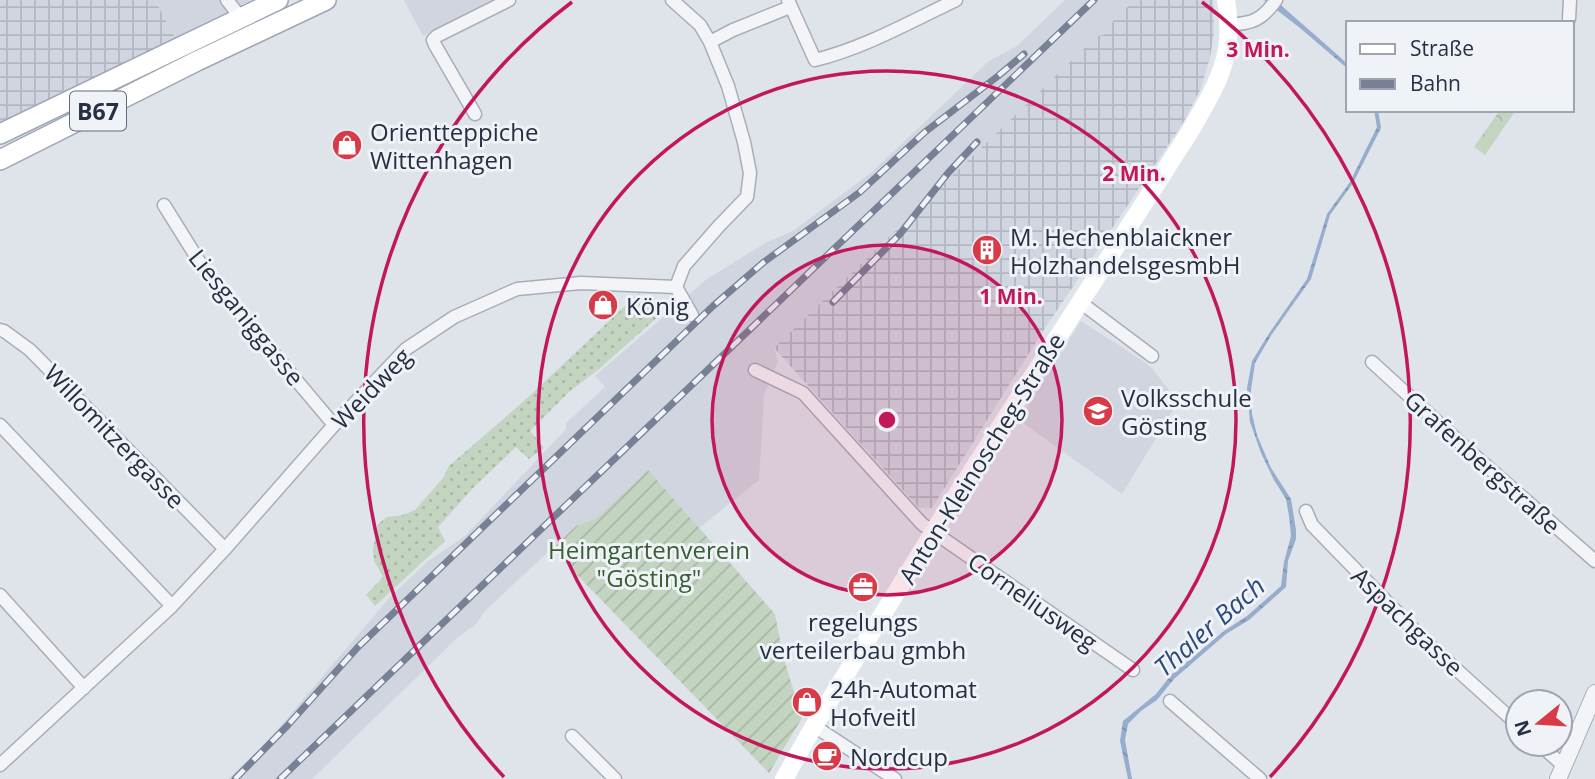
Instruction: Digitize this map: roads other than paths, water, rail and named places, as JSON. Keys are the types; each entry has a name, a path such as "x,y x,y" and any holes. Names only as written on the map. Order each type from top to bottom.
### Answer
{"main road":[{"name":"B67","path":"0,134 278,0"},
{"name":"B67","path":"0,160 326,0"},
{"name":"Anton-Kleinoscheg-Straße","path":"784,779 934,533 1189,133 1220,78 1230,25 1227,3"}],"street":[{"path":"227,0 241,18"},
{"path":"475,114 433,40 509,0"},
{"path":"672,0 700,25 710,42 728,86 750,173 747,197 684,266 676,287 692,315"},
{"path":"710,42 789,3 815,60 892,31 956,0"},
{"path":"1569,19 1570,0"},
{"path":"1230,25 1255,21 1273,4"},
{"name":"Liesganiggasse","path":"164,205 207,274 334,425"},
{"name":"Weidweg","path":"0,765 172,606 406,349 454,317 517,289 581,283 676,287"},
{"path":"1080,302 1152,356"},
{"name":"Willomitzergasse","path":"0,330 30,350 225,549"},
{"name":"Grafenbergstraße","path":"1372,362 1595,561"},
{"name":"Corneliusweg","path":"755,370 803,393 922,524 1133,670"},
{"path":"0,425 172,606"},
{"name":"Aspachgasse","path":"1306,511 1312,525 1425,641 1504,712"},
{"path":"0,595 84,688"},
{"path":"1550,758 1561,773 1595,693"},
{"path":"1170,701 1260,779"},
{"path":"814,726 895,779"},
{"path":"572,736 615,779"}],"water":[{"path":"1264,0 1275,0 1340,57 1346,63 1346,67"},
{"name":"Thaler Bach","path":"1374,112 1378,112 1381,128 1353,183 1330,215 1311,279 1255,363 1251,390 1252,414 1257,435 1271,468 1291,499 1296,530 1296,539 1288,561 1286,587 1174,679 1157,700 1128,724 1125,740 1132,779 1128,779 1120,741 1123,721 1156,694 1171,675 1281,586 1291,536 1289,516 1286,499 1261,453 1250,422 1247,388 1252,361 1307,279 1327,214 1350,182 1377,127"}],"railway":[{"path":"280,779 1094,0"},
{"path":"235,779 358,647 713,306 764,262 860,192 925,132 1024,54"},
{"path":"833,302 900,234 948,173 977,142"}],"place":[{"name":"Orientteppiche Wittenhagen","path":"347,145"},
{"name":"M. Hechenblaickner HolzhandelsgesmbH","path":"987,250"},
{"name":"König","path":"603,305"},
{"name":"Volksschule Gösting","path":"1098,411"},
{"name":"regelungs verteilerbau gmbh","path":"863,587"},
{"name":"24h-Automat Hofveitl","path":"807,702"},
{"name":"Nordcup","path":"827,756"}],"park label":[{"name":"Heimgartenverein \"Gösting\"","path":"649,563"}]}
